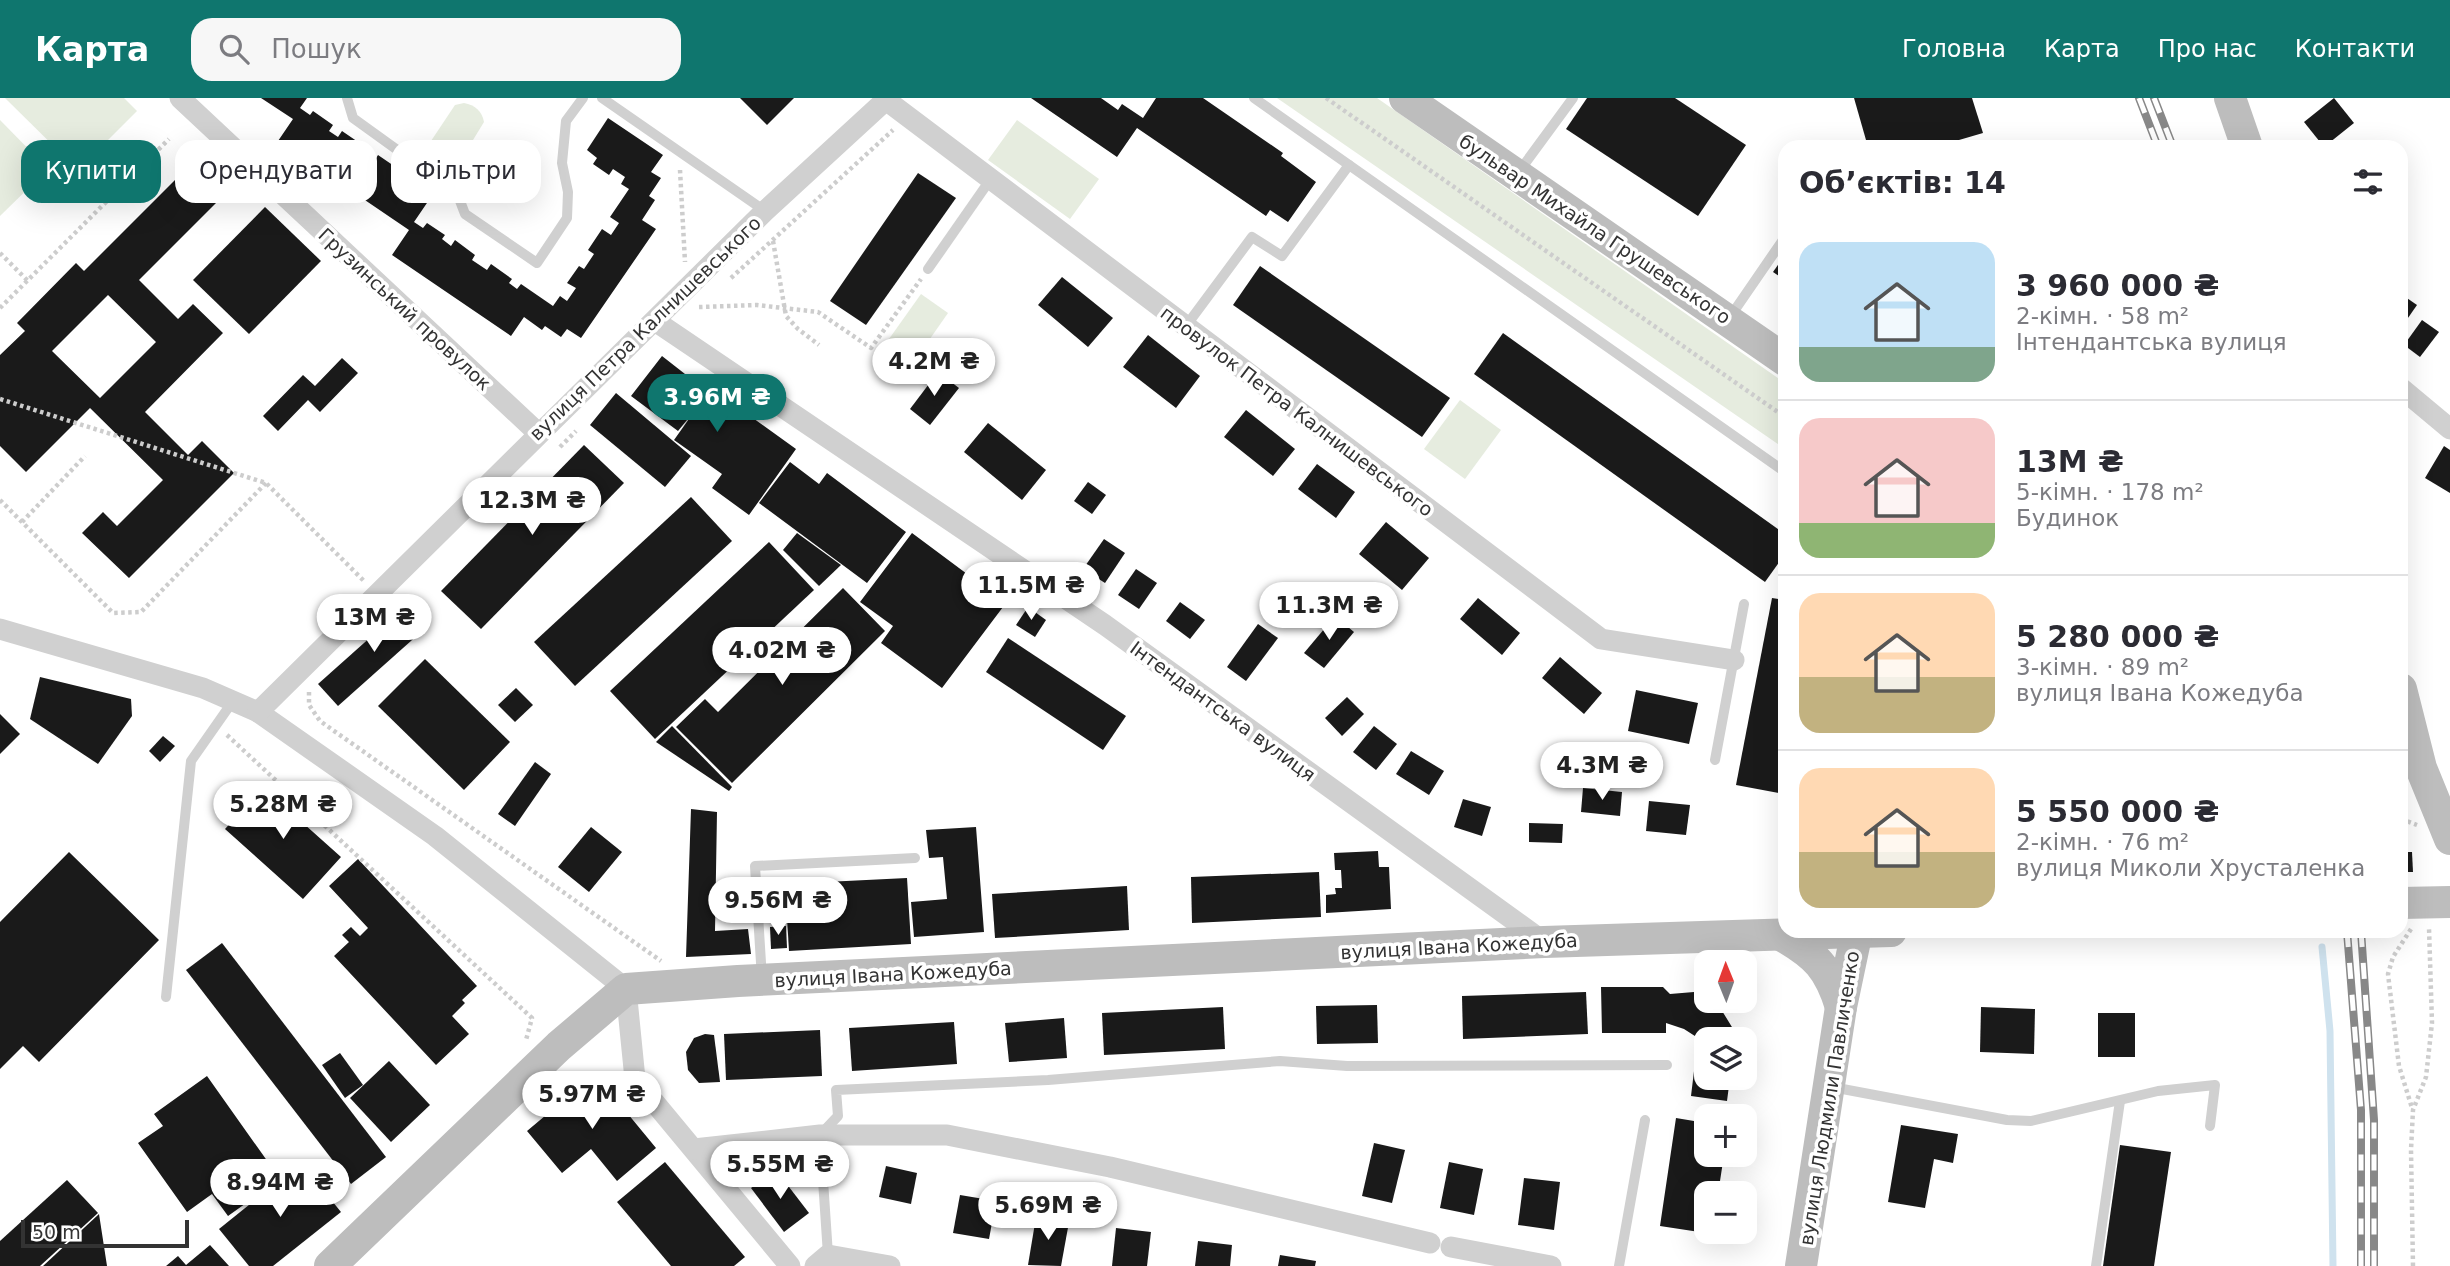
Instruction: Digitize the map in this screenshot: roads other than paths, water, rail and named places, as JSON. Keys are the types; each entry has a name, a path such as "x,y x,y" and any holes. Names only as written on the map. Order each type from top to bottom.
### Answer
{"street":[{"name":"Грузинський провулок","path":"180,98 538,433"},
{"name":"бульвар Михайла Грушевського","path":"1405,98 1778,355"},
{"path":"2230,98 2245,140"},
{"name":"вулиця Петра Калнишевського","path":"258,712 538,433 663,327 765,211 887,99"},
{"name":"провулок Петра Калнишевського","path":"887,99 906,117 1601,639 1734,660"},
{"name":"Інтендантська вулиця","path":"663,327 1105,625 1544,942"},
{"path":"2408,394 2450,429"},
{"path":"0,629 203,688 258,712 435,836 626,989 635,1079 790,1266"},
{"path":"2408,717 2421,768 2450,839"},
{"name":"вулиця Івана Кожедуба","path":"626,989 1544,942 1778,935"},
{"path":"1801,938 1800,946 1820,963 1844,992 1867,955 1894,938"},
{"name":"вулиця Людмили Павличенко","path":"1801,1266 1844,992 1856,938"},
{"path":"330,1266 559,1046 626,989"},
{"path":"694,1149 820,1135 947,1135 1110,1167 1430,1243"},
{"path":"1451,1247 1551,1266"},
{"path":"822,1260 890,1266"}],"lane":[{"path":"347,98 353,118 457,193 465,214 537,263 567,218 568,192 562,163 566,121 583,98"},
{"path":"602,98 765,211"},
{"path":"1254,98 1778,467"},
{"path":"1517,175 1573,98"},
{"path":"1186,326 1252,237 1282,256 1349,164"},
{"path":"928,269 990,180"},
{"path":"1729,320 1778,247"},
{"path":"1715,760 1744,604"},
{"path":"166,997 191,761 233,701"},
{"path":"762,980 755,866 915,858"},
{"path":"822,1260 820,1135 838,1116 836,1090 1048,1080 1280,1061 1347,1066 1667,1065"},
{"path":"1829,1087 2007,1120 2031,1121 2158,1091 2215,1085 2210,1126"},
{"path":"2096,1266 2120,1101"},
{"path":"1619,1266 1645,1120"}],"waterway":[{"path":"2322,947 2330,1031 2333,1266"}],"railway":[{"path":"2139,98 2155,140"},
{"path":"2154,98 2170,140"},
{"path":"2348,938 2361,1110 2361,1266"},
{"path":"2361,938 2374,1120 2374,1266"}]}
